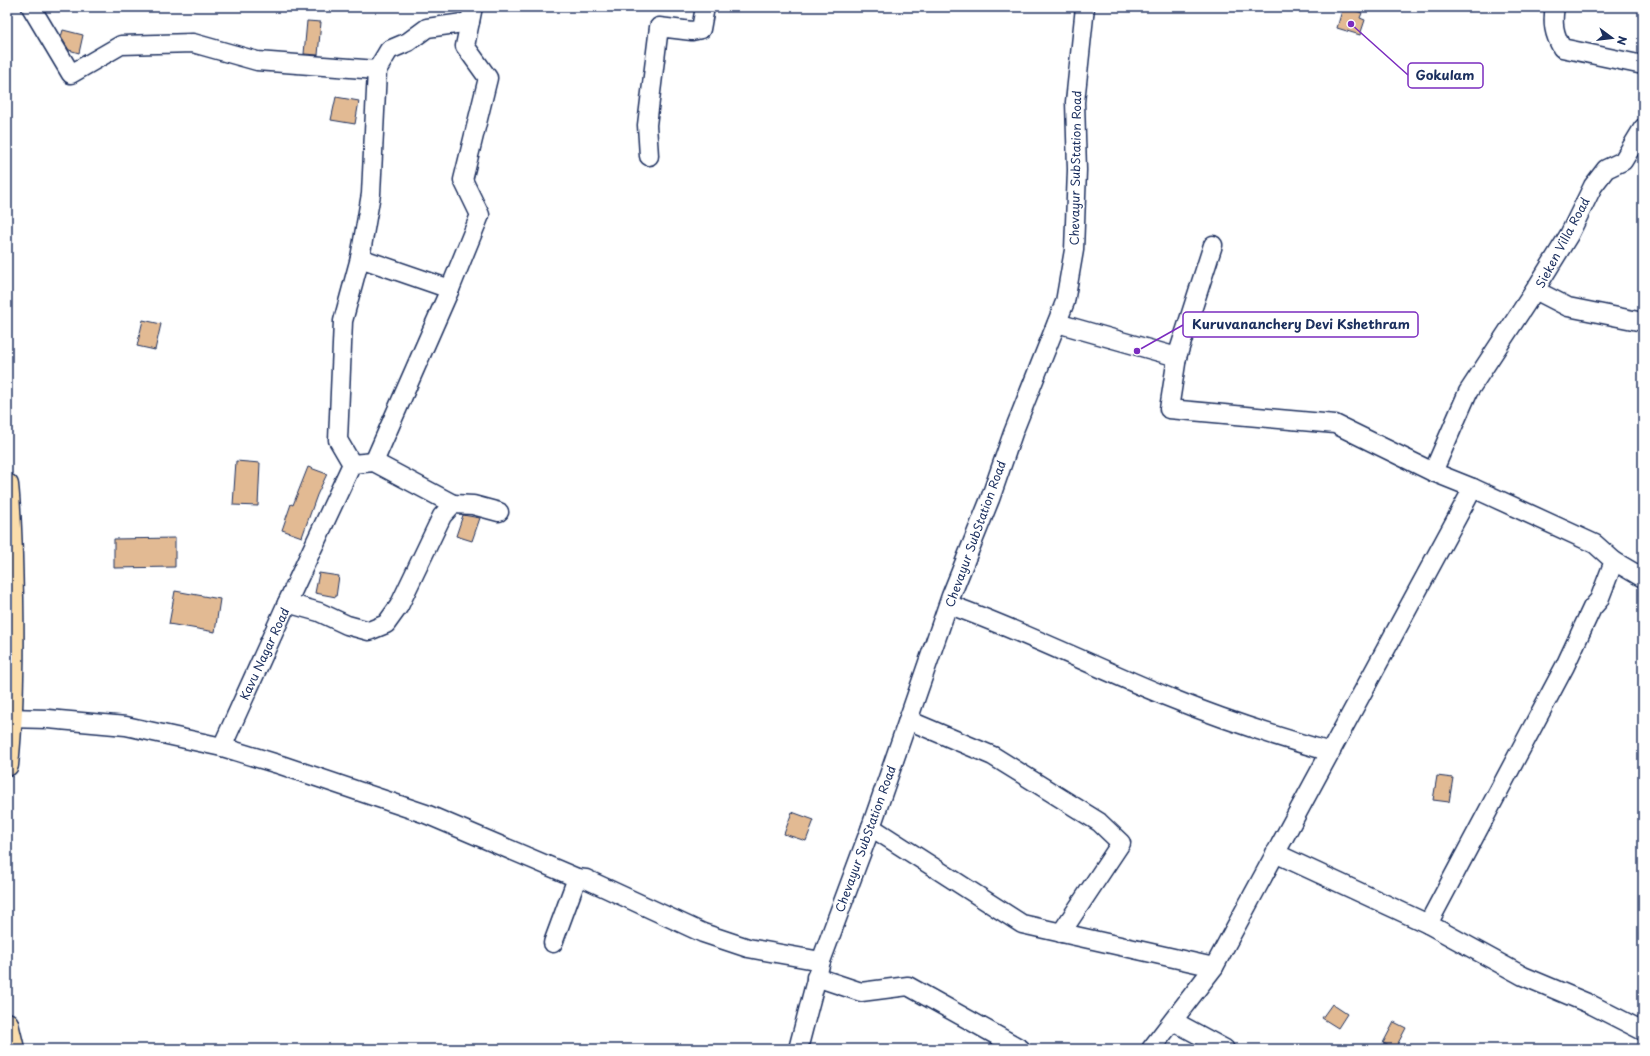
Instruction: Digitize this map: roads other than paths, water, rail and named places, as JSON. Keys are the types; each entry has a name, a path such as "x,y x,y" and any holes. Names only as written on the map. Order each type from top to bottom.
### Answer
{"main road":[{"path":"7,485 10,526 13,672 7,764"},
{"path":"7,1024 13,1049"}],"street":[{"path":"31,7 71,74 121,45 193,44 257,61 377,70"},
{"path":"649,156 647,125 659,27 692,31 701,29 705,7"},
{"name":"Chevayur SubStation Road","path":"798,1049 819,969 950,605 951,596 990,499 1012,433 1065,302 1074,250 1077,170 1075,102 1086,7"},
{"path":"1556,7 1552,22 1556,38 1562,48 1643,65"},
{"path":"352,464 338,440 343,321 360,258 371,194 377,70 389,50 408,42 427,28 472,15 465,46 488,78 463,180 480,216 450,289 374,462"},
{"name":"Sieken Villa Road","path":"1643,128 1622,161 1606,169 1593,186 1569,235 1535,290 1568,307 1643,322"},
{"path":"1213,244 1177,357 1169,409 1335,424 1433,472 1473,488 1595,544 1614,561 1643,578"},
{"path":"360,258 450,289"},
{"path":"1433,472 1468,392 1535,290"},
{"path":"1057,322 1177,357"},
{"path":"352,464 374,462 453,504 473,505 499,512"},
{"path":"287,603 352,464"},
{"path":"1151,1049 1214,968 1473,488"},
{"name":"Kavu Nagar Road","path":"222,748 287,603 319,612 346,625 369,631 386,624 399,606 442,516 453,504"},
{"path":"1428,924 1565,666 1592,608 1599,600 1614,561"},
{"path":"950,605 987,618 1174,700 1274,735 1331,752"},
{"path":"10,718 48,719 126,726 222,748 281,765 426,814 576,878 586,879 703,933 819,969 861,992 908,986 1022,1049"},
{"path":"908,720 993,756 1099,822 1121,843 1062,933"},
{"path":"871,827 1022,924 1214,968"},
{"path":"1275,853 1428,924 1523,976 1592,1005 1643,1031"},
{"path":"553,944 576,878"},
{"path":"1173,1021 1225,1049"}],"place":[{"name":"Gokulam","path":"1351,24"},
{"name":"Kuruvananchery Devi Kshethram","path":"1137,351"}]}
